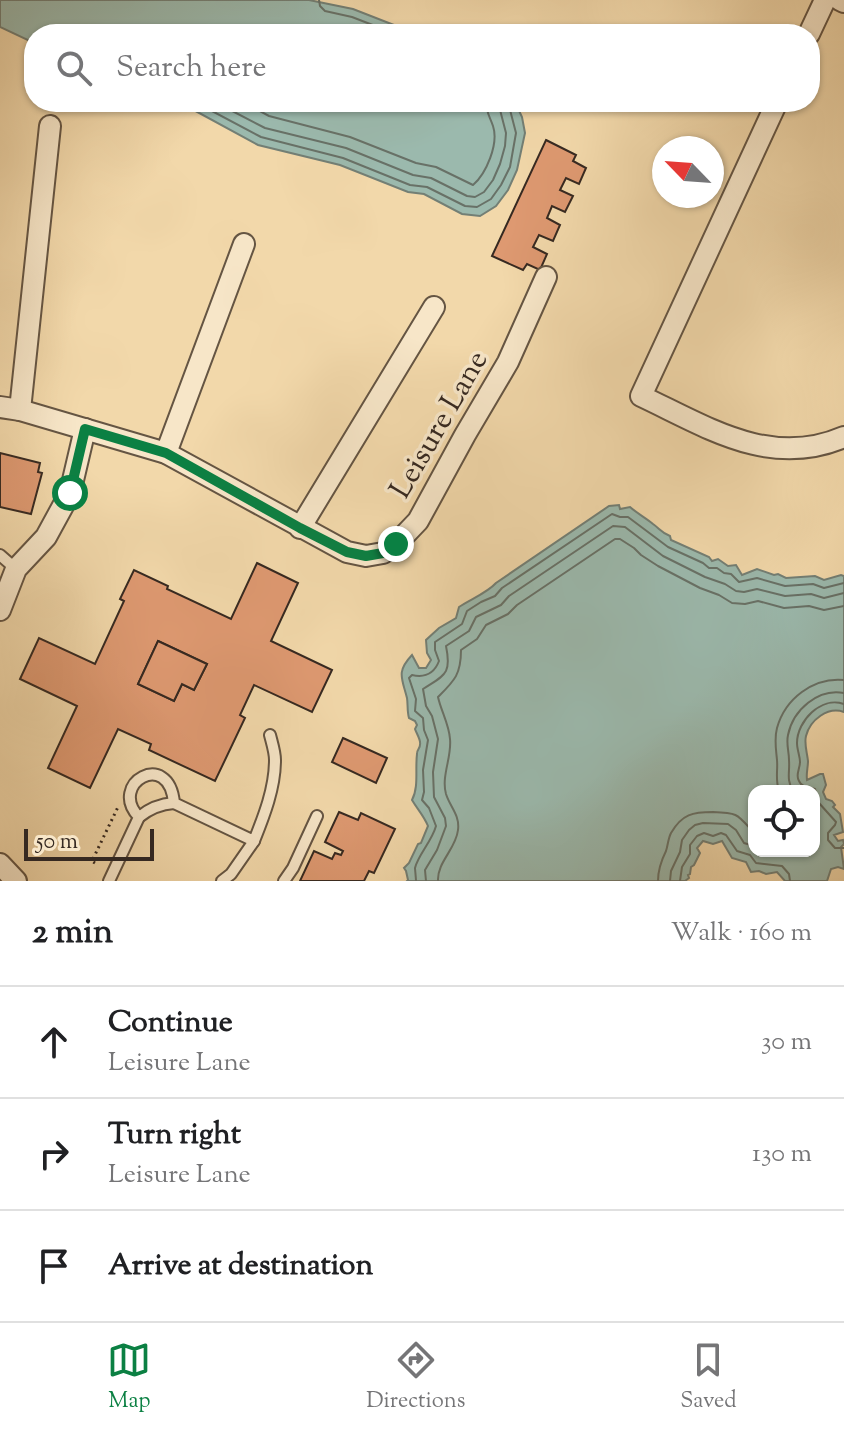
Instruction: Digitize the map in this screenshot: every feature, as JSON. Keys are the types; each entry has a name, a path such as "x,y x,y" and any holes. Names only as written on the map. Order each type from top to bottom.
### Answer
{"street":[{"path":"814,24 825,0"},
{"path":"772,112 641,396 734,440 757,446 808,448 844,437"},
{"name":"Leisure Lane","path":"50,126 10,408 166,453 347,552 366,556 383,553 418,521 508,362 546,277"},
{"path":"166,453 244,244"},
{"name":"Leisure Lane","path":"300,528 434,307"},
{"path":"0,610 16,569 46,537 70,493 85,429"},
{"path":"0,864 16,881"}],"lane":[{"path":"0,555 16,569"},
{"path":"222,881 231,874 254,841 266,812 276,758 270,735"},
{"path":"139,817 131,809 129,795 133,784 143,776 156,773 167,780 173,791 174,803"},
{"path":"109,881 139,817 163,804 174,803 254,841"},
{"path":"284,881 317,816"}],"water":[{"path":"0,0 309,0 353,9 391,24 24,24 24,38 0,27"},
{"path":"197,112 520,112 525,133 517,170 508,190 496,206 480,216 462,214 424,194 408,192 340,165 258,145"},
{"path":"619,505 620,509 630,507 670,536 671,540 712,561 718,559 728,566 736,565 742,575 757,569 786,578 815,576 824,580 844,576 844,712 832,711 820,716 808,730 805,745 807,780 823,774 826,785 823,792 840,814 843,832 834,835 838,841 843,840 844,869 831,869 827,881 785,881 777,872 751,872 746,862 732,858 722,841 713,844 703,841 697,848 700,853 685,881 407,881 404,868 428,826 412,800 420,744 415,729 417,725 408,715 402,675 404,666 412,655 419,668 426,668 431,660 426,640 456,618 459,607 609,506"}],"building":[{"path":"546,140 576,155 573,161 586,168 579,184 566,178 560,190 573,196 565,212 552,206 547,218 560,225 553,241 539,235 533,247 547,254 540,270 527,264 523,270 492,256"},
{"path":"0,453 40,463 38,472 42,473 31,514 0,507"},
{"path":"257,563 298,583 271,641 332,670 312,712 254,685 240,715 245,718 215,781 149,750 151,744 118,729 90,788 48,768 77,706 20,679 39,638 95,664 124,601 120,599 134,570 231,619","holes":["158,641 207,664 194,690 182,684 174,701 138,684"]},
{"path":"158,641 207,664 194,690 182,684 174,701 138,684"},
{"path":"343,738 387,758 376,783 332,762"},
{"path":"339,812 358,820 361,813 395,829 374,873 369,871 364,881 300,881 314,851 332,859 335,853 341,855 343,851 325,842"}],"route":[{"path":"70,493 85,429 166,453 347,552 366,556 383,553 396,544"}]}
